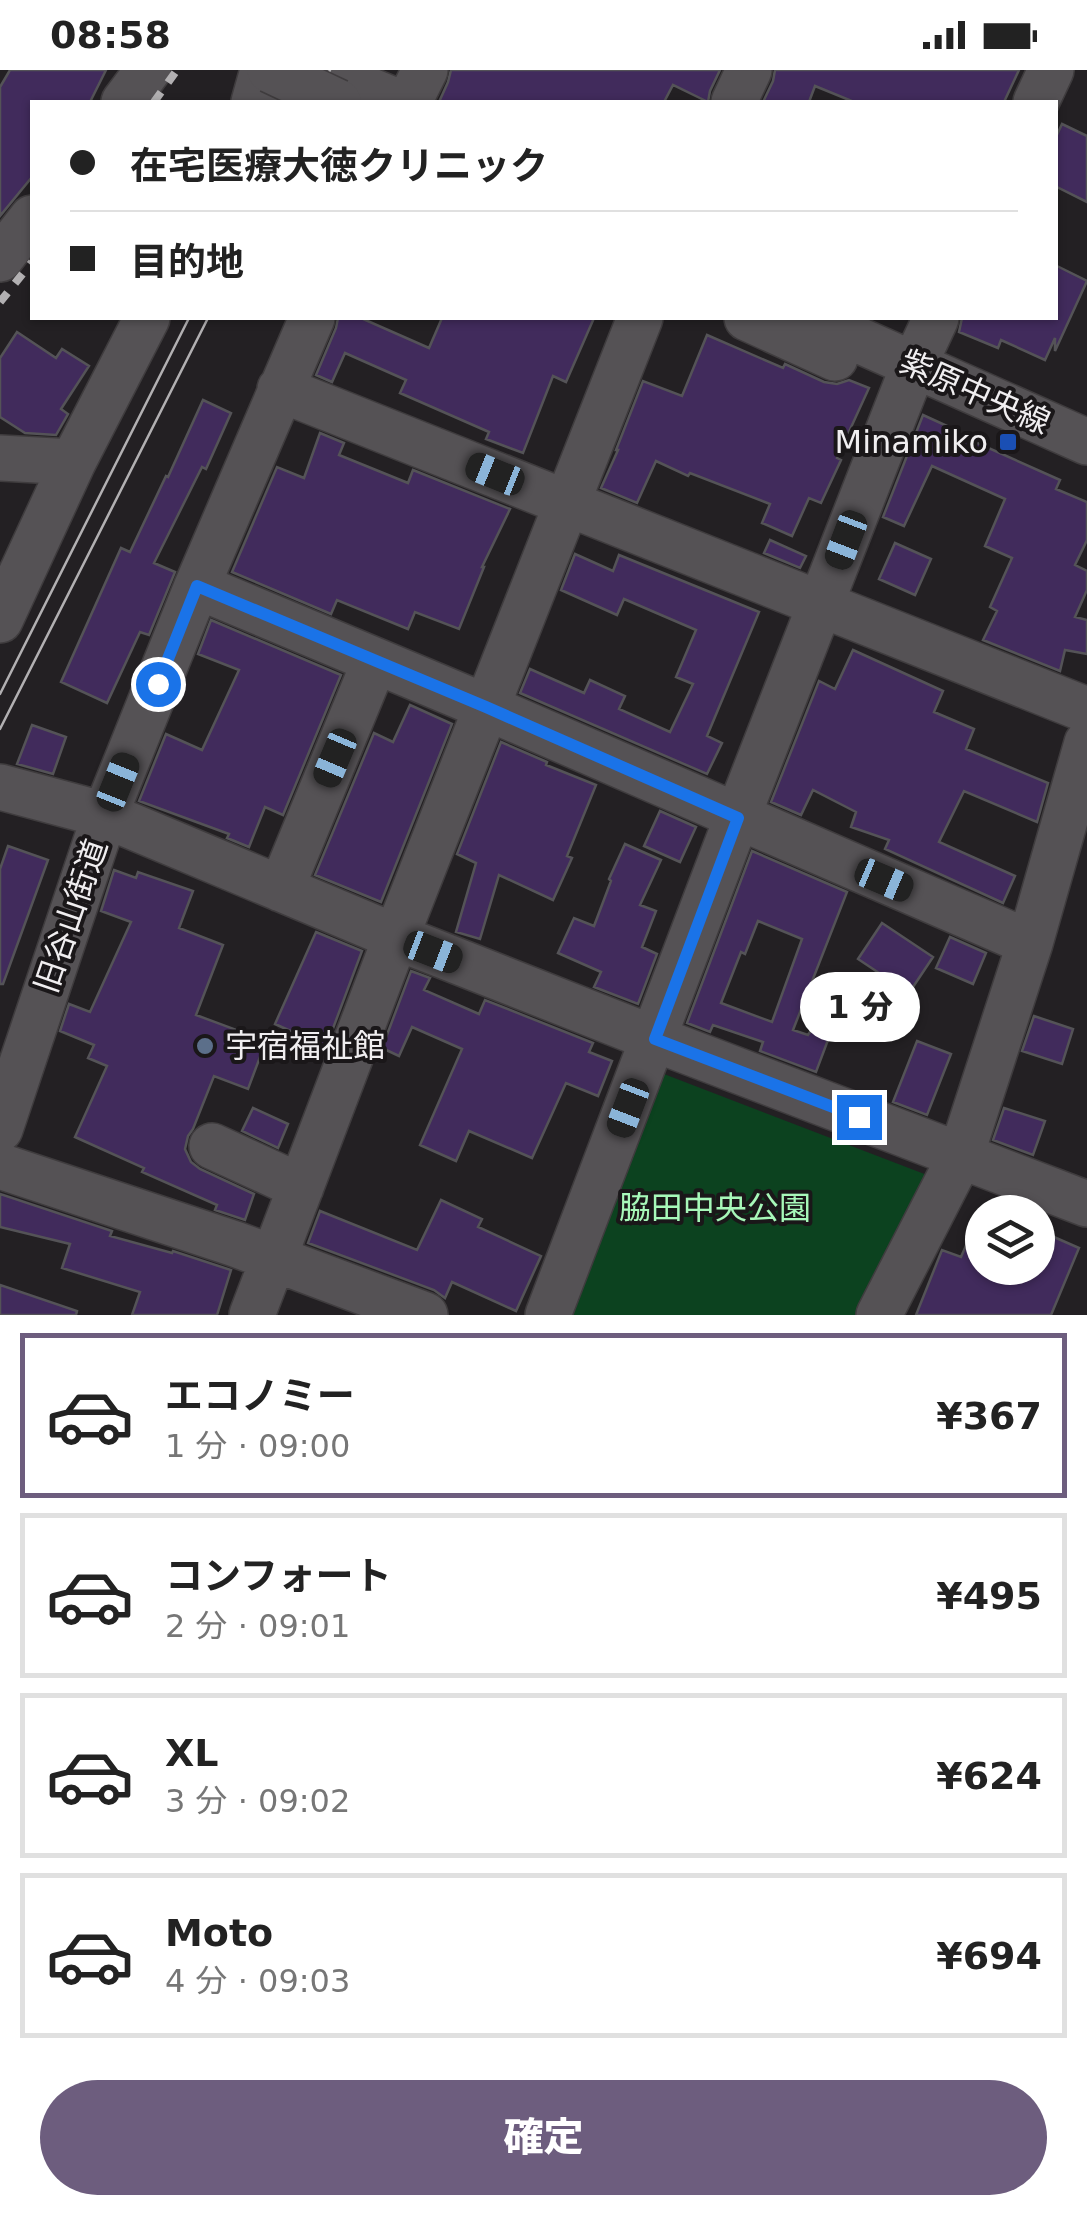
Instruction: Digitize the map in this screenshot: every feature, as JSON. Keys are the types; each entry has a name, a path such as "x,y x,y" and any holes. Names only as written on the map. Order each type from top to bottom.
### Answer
{"street":[{"path":"126,100 148,70"},
{"path":"255,100 263,70"},
{"path":"270,70 334,100"},
{"path":"320,70 393,100"},
{"path":"411,100 425,70"},
{"path":"735,100 749,70"},
{"path":"1037,100 1051,70"},
{"path":"0,259 30,221"},
{"path":"0,620 73,462 146,320"},
{"name":"旧谷山街道","path":"0,1129 105,815 197,586 311,320"},
{"path":"252,1315 639,320"},
{"path":"751,320 883,380 914,365"},
{"name":"紫原中央線","path":"813,320 1087,442"},
{"path":"873,320 904,334 914,365"},
{"path":"548,1315 820,605 935,320"},
{"path":"280,388 1087,710"},
{"path":"0,458 73,462"},
{"path":"197,586 1030,943"},
{"path":"281,889 375,660"},
{"path":"880,1315 961,1156 1030,943 1087,743"},
{"path":"0,787 105,815 396,937 1087,1204"},
{"path":"212,1146 301,1187"},
{"path":"0,1166 274,1257 425,1315"}],"green space":[{"name":"脇田中央公園","path":"651,1069 927,1175 861,1315 558,1315"}],"building":[{"path":"10,70 106,70 91,100 30,100 30,179 0,216 0,87"},
{"path":"451,70 720,70 708,100 673,85 665,100 440,100"},
{"path":"775,70 1019,70 1005,100 849,100 815,86 810,100 764,100"},
{"path":"1062,124 1087,136 1087,202 1058,188 1058,133"},
{"path":"1058,266 1087,281 1055,351 1055,338 1045,360 1001,340 998,348 959,332 962,320 1058,320"},
{"path":"338,320 366,320 429,348 441,320 593,320 566,382 553,376 523,453 486,439 489,432 400,393 406,380 345,353 332,382 316,375"},
{"path":"17,332 56,358 62,349 89,366 61,409 68,414 56,435 25,433 0,417 0,358"},
{"path":"707,335 824,382 837,384 849,380 869,388 821,503 809,498 792,536 762,523 770,504 656,461 637,503 601,488 643,381 682,396"},
{"path":"203,400 231,413 206,469 202,467 154,563 175,572 149,635 140,632 107,703 61,682 121,548 130,552"},
{"path":"923,415 1060,480 1056,489 1087,502 1087,540 1075,565 1087,571 1087,590 1075,617 1087,620 1087,654 1065,650 1060,671 983,640 997,611 990,607 1012,558 985,546 1005,499 932,466 904,526 883,517"},
{"path":"320,433 344,443 339,455 408,483 413,470 510,509 482,567 459,629 415,612 408,629 337,600 331,614 232,572 277,467 304,478"},
{"path":"770,540 806,556 800,568 764,553"},
{"path":"895,543 931,559 915,595 879,579"},
{"path":"575,554 613,571 619,555 759,612 707,736 722,743 707,774 520,693 530,669 584,693 590,680 625,696 619,709 670,732 693,684 676,677 696,630 624,599 617,615 561,590"},
{"path":"211,620 341,675 283,815 265,807 249,847 227,838 229,834 139,801 166,734 202,750 239,670 198,654"},
{"path":"853,650 943,691 934,712 974,729 966,749 1048,783 1037,822 964,791 939,842 1015,876 1003,903 885,849 889,840 851,827 856,812 813,790 801,815 771,802 819,681 835,689"},
{"path":"410,705 452,724 381,902 315,875 374,733 393,742"},
{"path":"32,725 66,737 53,774 17,764"},
{"path":"501,742 596,785 567,856 572,858 553,900 499,875 480,939 456,932 476,863 457,854"},
{"path":"660,811 696,827 680,862 644,846"},
{"path":"625,844 661,860 640,905 656,911 642,947 657,954 638,1004 594,987 601,972 558,953 574,918 594,926"},
{"path":"8,846 48,860 0,984 0,869"},
{"path":"752,851 847,892 793,1030 808,1035 834,995 843,1000 816,1072 760,1051 763,1042 713,1025 710,1032 687,1023","holes":["758,921 802,939 772,1022 721,1003"]},
{"path":"114,870 136,878 138,872 193,891 179,928 223,945 196,1015 266,1041 248,1089 214,1076 185,1149 200,1169 254,1194 245,1220 215,1210 217,1205 75,1137 107,1066 88,1058 94,1045 60,1031 69,1004 90,1012 131,922 101,911"},
{"path":"882,923 933,957 909,993 858,959"},
{"path":"316,932 362,951 326,1047 275,1024"},
{"path":"950,937 986,953 973,984 936,968"},
{"path":"411,971 430,978 424,990 479,1014 485,1000 593,1043 589,1052 612,1061 598,1096 566,1083 532,1158 469,1131 456,1161 420,1145 462,1049 412,1027 399,1056 382,1048"},
{"path":"1034,1016 1073,1029 1062,1064 1022,1051"},
{"path":"917,1041 951,1054 927,1115 893,1102"},
{"path":"253,1108 288,1124 278,1148 242,1131"},
{"path":"1004,1108 1045,1121 1033,1155 993,1140"},
{"path":"0,1194 112,1231 110,1236 231,1270 217,1315 132,1315 140,1292 62,1268 70,1244 0,1227"},
{"path":"441,1200 482,1219 478,1227 541,1256 516,1311 452,1282 445,1298 434,1290 308,1243 320,1211 417,1250"},
{"path":"1055,1237 1079,1248 1051,1315 916,1315 942,1250 961,1257 965,1248 965,1285 1055,1285"},
{"path":"0,1285 77,1311 76,1315 0,1315"}],"tram line":[{"path":"298,100 313,70"},
{"path":"315,100 330,70"},
{"path":"0,694 188,320"},
{"path":"0,729 207,320"}],"railway":[{"path":"155,100 177,70"},
{"path":"0,302 30,264"}],"place":[{"name":"Minamiko","path":"1008,442"},
{"name":"宇宿福祉館","path":"205,1046"}],"route":[{"path":"158,684 197,586 738,818 655,1039 859,1117"}]}
